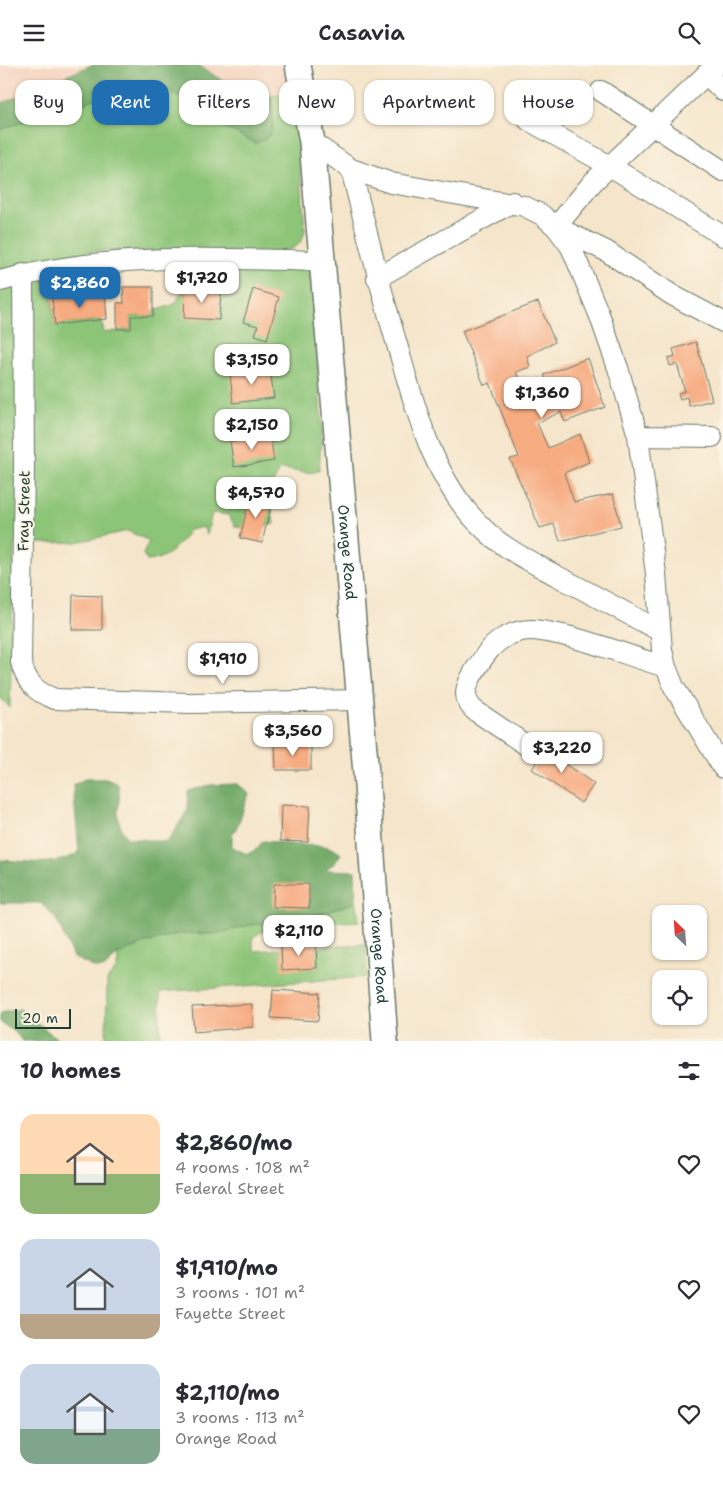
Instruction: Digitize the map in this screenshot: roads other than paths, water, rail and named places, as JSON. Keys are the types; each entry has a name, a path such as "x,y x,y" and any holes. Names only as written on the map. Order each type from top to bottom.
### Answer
{"main road":[{"name":"Orange Road","path":"298,65 312,143 360,700 385,1041"}],"street":[{"path":"556,227 593,182 711,70 723,91"},
{"path":"601,91 723,171"},
{"path":"537,125 610,166 723,236"},
{"path":"312,143 351,169 391,183 513,202 542,215 556,227 571,247 599,314 618,368 638,436 656,574 660,631 666,667 674,687 723,768"},
{"path":"351,169 377,278 426,438 443,473 466,509 484,529 509,550 660,631"},
{"path":"377,278 513,202"},
{"path":"556,227 606,251 672,295 723,322"},
{"path":"0,281 68,265 125,259 171,257 321,261"},
{"name":"Fray Street","path":"23,275 24,469 21,662 24,675 32,686 42,695 55,699 191,703 360,700"},
{"path":"638,436 712,437"},
{"path":"529,747 474,710 465,694 466,686 484,656 492,646 507,636 523,631 540,630 577,639 666,667"}]}
